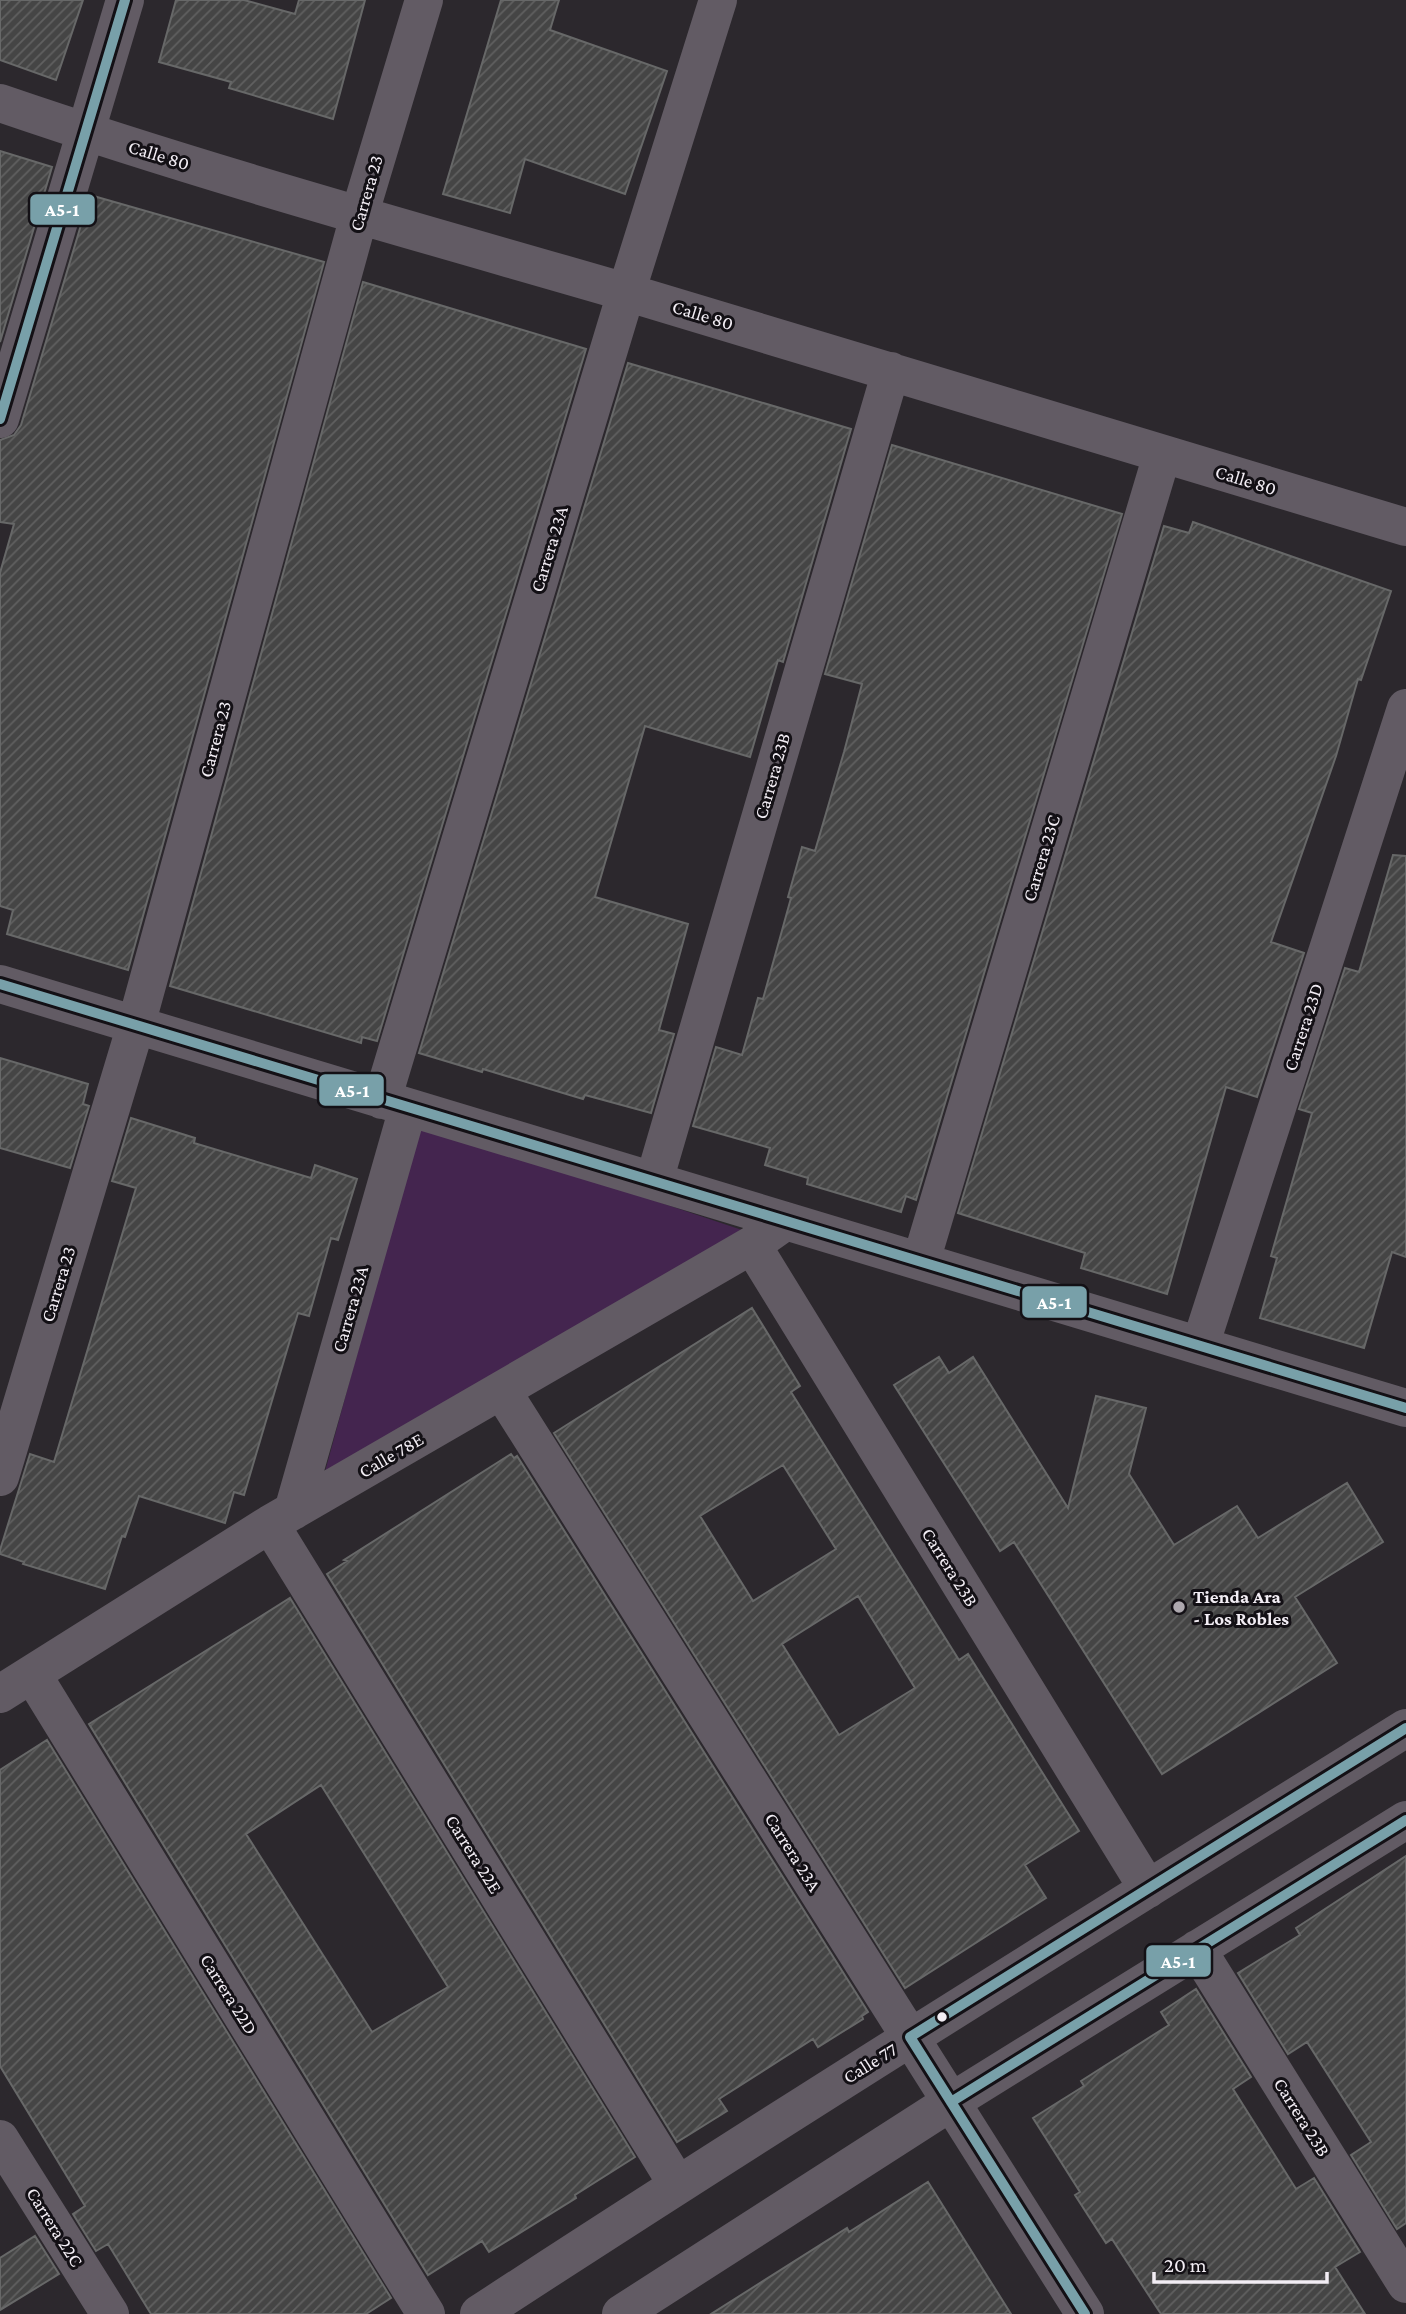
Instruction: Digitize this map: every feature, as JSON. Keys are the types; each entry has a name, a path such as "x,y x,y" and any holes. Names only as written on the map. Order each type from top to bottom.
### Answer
{"street":[{"path":"0,419 125,0"},
{"name":"Carrera 23","path":"0,1477 136,1025 359,216 424,0"},
{"name":"Carrera 23A","path":"281,1517 395,1104 626,293 718,0"},
{"name":"Calle 80","path":"0,103 85,132 359,216 891,371 1406,527"},
{"name":"Carrera 23B","path":"654,1181 891,371"},
{"name":"Carrera 23C","path":"921,1261 1162,455"},
{"name":"Carrera 23D","path":"1200,1346 1406,708"},
{"path":"0,984 1406,1408"},
{"name":"Calle 78E","path":"0,1694 281,1517 752,1245 786,1221"},
{"name":"Carrera 23B","path":"752,1245 1148,1889"},
{"name":"Carrera 23A","path":"502,1391 1085,2314"},
{"name":"Carrera 22E","path":"281,1517 677,2185"},
{"name":"Carrera 22D","path":"32,1674 426,2314"},
{"name":"Calle 77","path":"480,2314 910,2037 1406,1728"},
{"path":"621,2314 951,2102 1406,1821"},
{"name":"Carrera 23B","path":"1197,1949 1406,2284"},
{"name":"Carrera 22C","path":"0,2139 110,2314"}],"shaded area":[{"path":"420,1122 745,1231 323,1479"}],"building":[{"path":"0,0 83,0 56,80 0,60"},
{"path":"176,0 244,0 295,14 299,0 365,0 333,119 229,88 231,82 159,62"},
{"path":"501,0 559,0 550,30 667,71 625,194 525,159 510,213 443,194"},
{"path":"0,151 52,167 0,342"},
{"path":"90,195 324,262 128,970 7,934 13,910 0,906 0,573 14,524 0,522 0,440 14,435 21,425"},
{"path":"363,282 586,349 377,1041 362,1037 361,1043 170,986"},
{"path":"628,363 851,429 783,662 778,660 750,757 645,726 595,897 688,924 659,1030 674,1034 651,1113 585,1095 583,1099 419,1053"},
{"path":"892,445 1122,514 916,1200 906,1196 901,1212 807,1184 808,1178 765,1165 770,1148 693,1126 716,1047 742,1055 758,998 763,999 802,847 815,851 844,752 862,684 825,674"},
{"path":"1193,522 1391,591 1361,680 1358,679 1336,756 1271,942 1304,953 1257,1097 1226,1087 1167,1294 1081,1268 1085,1253 958,1213 1164,526 1189,533"},
{"path":"1393,855 1406,856 1406,1257 1392,1252 1364,1348 1260,1318 1277,1258 1271,1256 1312,1113 1299,1109 1345,968 1359,972"},
{"path":"0,1058 88,1084 83,1104 89,1106 70,1168 0,1148"},
{"path":"131,1118 195,1138 194,1143 311,1178 315,1165 357,1179 338,1240 331,1238 309,1316 298,1313 244,1495 234,1492 225,1523 139,1496 125,1537 122,1536 105,1589 23,1564 24,1562 0,1554 0,1550 30,1454 54,1462 136,1188 112,1181"},
{"path":"752,1308 800,1386 791,1392 959,1660 968,1654 1079,1831 1025,1865 1046,1898 905,1988 554,1433","holes":["783,1465 836,1549 753,1601 700,1516","858,1596 915,1688 839,1735 782,1644"]},
{"name":"Tienda Ara - Los Robles","path":"939,1357 949,1373 973,1357 1068,1508 1096,1396 1146,1408 1129,1474 1174,1545 1237,1506 1258,1538 1347,1483 1383,1542 1295,1597 1337,1663 1162,1774 1014,1542 1000,1551 894,1385"},
{"path":"511,1454 514,1458 517,1456 868,2012 862,2016 863,2019 818,2047 813,2039 719,2099 727,2111 677,2142 327,1574 347,1561 344,1560"},
{"path":"290,1598 635,2157 575,2195 576,2198 489,2252 482,2241 428,2275 89,1724","holes":["321,1785 448,1987 372,2032 246,1834"]},
{"path":"47,1740 391,2298 366,2314 151,2314 108,2244 96,2251 73,2214 85,2206 0,2066 0,1770"},
{"path":"1406,1856 1406,2223 1397,2229 1351,2155 1371,2142 1307,2042 1288,2054 1238,1973 1300,1935 1296,1928"},
{"path":"1196,1989 1251,2077 1233,2089 1296,2189 1314,2178 1360,2252 1335,2267 1365,2314 1161,2314 1112,2239 1106,2243 1075,2195 1080,2192 1033,2118 1084,2086 1081,2081 1169,2025 1161,2012"},
{"path":"928,2182 1011,2314 711,2314 847,2228 849,2232"},
{"path":"35,2236 59,2274 0,2310 0,2258"}],"transit line":[{"name":"A5-1","path":"0,419 125,0"},
{"name":"A5-1","path":"0,984 1406,1408"},
{"name":"A5-1","path":"1085,2314 910,2037 1406,1728"},
{"name":"A5-1","path":"951,2102 1406,1820"}],"place":[{"name":"Tienda Ara - Los Robles","path":"1179,1607"}]}
